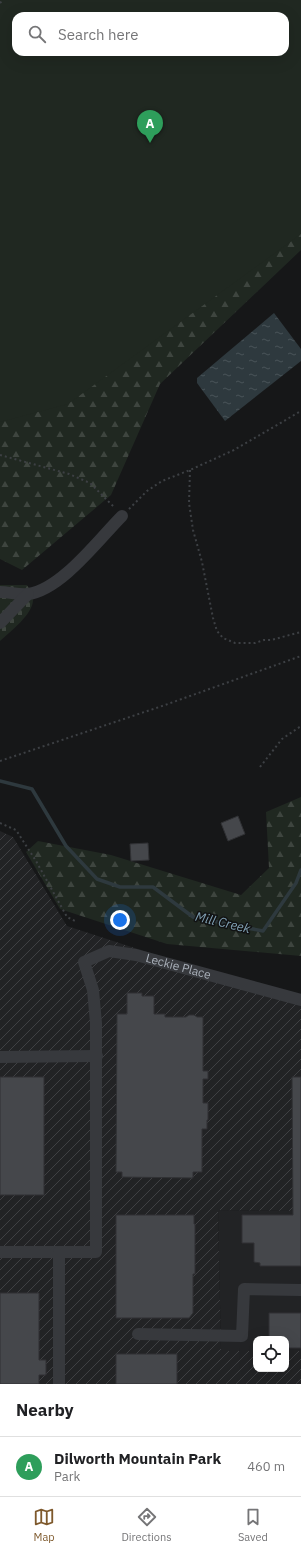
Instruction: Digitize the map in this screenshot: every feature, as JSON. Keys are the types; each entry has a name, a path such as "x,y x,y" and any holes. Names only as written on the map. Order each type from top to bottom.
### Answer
{"street":[{"path":"0,592 28,594 47,588 68,573 122,516"},
{"path":"0,623 28,594"},
{"name":"Leckie Place","path":"97,1056 93,990 84,962 109,951 136,955 301,1000"},
{"path":"0,1057 97,1056 96,1252 0,1252"},
{"path":"59,1252 60,1384"},
{"path":"138,1334 242,1336 244,1290 301,1290"}],"path":[{"path":"0,3 3,0"},
{"path":"0,455 69,474 90,483 122,516 157,484 234,450 301,411"},
{"path":"190,470 189,503 192,530 202,562 217,631 223,638 235,643 255,643 301,632"},
{"path":"0,761 165,705 301,656"},
{"path":"260,767 282,739 301,726"},
{"path":"0,823 16,830 36,861 67,917 77,922"}],"shaded area":[{"path":"0,831 13,837 67,926 301,1002 301,1211 218,1210 221,1351 253,1351 253,1372 289,1372 289,1351 301,1351 301,1384 0,1384"},
{"path":"218,1210 301,1211 301,1351 289,1351 289,1336 253,1336 253,1351 221,1351"}],"green space":[{"path":"0,0 301,0 301,250 160,384 111,495 22,570 0,559"},
{"path":"0,0 301,0 301,234 68,404 0,422"},
{"path":"0,585 27,585 32,594 33,600 32,605 25,617 0,641"},
{"path":"301,797 301,956 167,944 60,909 26,852 38,841 111,855 241,895 269,868 266,812"}],"water":[{"path":"274,313 301,349 301,361 225,421 197,383 197,378"}],"building":[{"path":"238,816 245,834 228,841 221,823"},
{"path":"148,843 149,860 131,861 130,844"},
{"path":"127,993 142,993 142,996 154,996 154,1014 165,1014 165,1017 186,1017 189,1015 194,1015 197,1017 203,1017 203,1071 208,1071 208,1079 203,1079 203,1103 208,1103 208,1120 207,1129 202,1129 202,1172 193,1172 193,1178 122,1177 122,1172 116,1172 117,1014 127,1014"},
{"path":"0,1077 44,1077 44,1195 0,1195"},
{"path":"292,1077 301,1077 301,1266 260,1266 260,1263 254,1262 254,1243 242,1243 242,1215 293,1215"},
{"path":"116,1215 194,1215 195,1274 193,1274 193,1313 189,1318 116,1318"},
{"path":"0,1293 39,1293 39,1360 46,1360 46,1375 39,1375 39,1384 0,1384"},
{"path":"269,1313 301,1313 301,1348 289,1348 289,1336 269,1336"},
{"path":"116,1354 177,1354 177,1384 116,1384"}],"waterway":[{"name":"Mill Creek","path":"0,781 32,789 66,846 97,879 120,887 153,887 193,917 263,931 296,883 301,870"}],"place":[{"name":"Dilworth Mountain Park","path":"150,143"}]}
